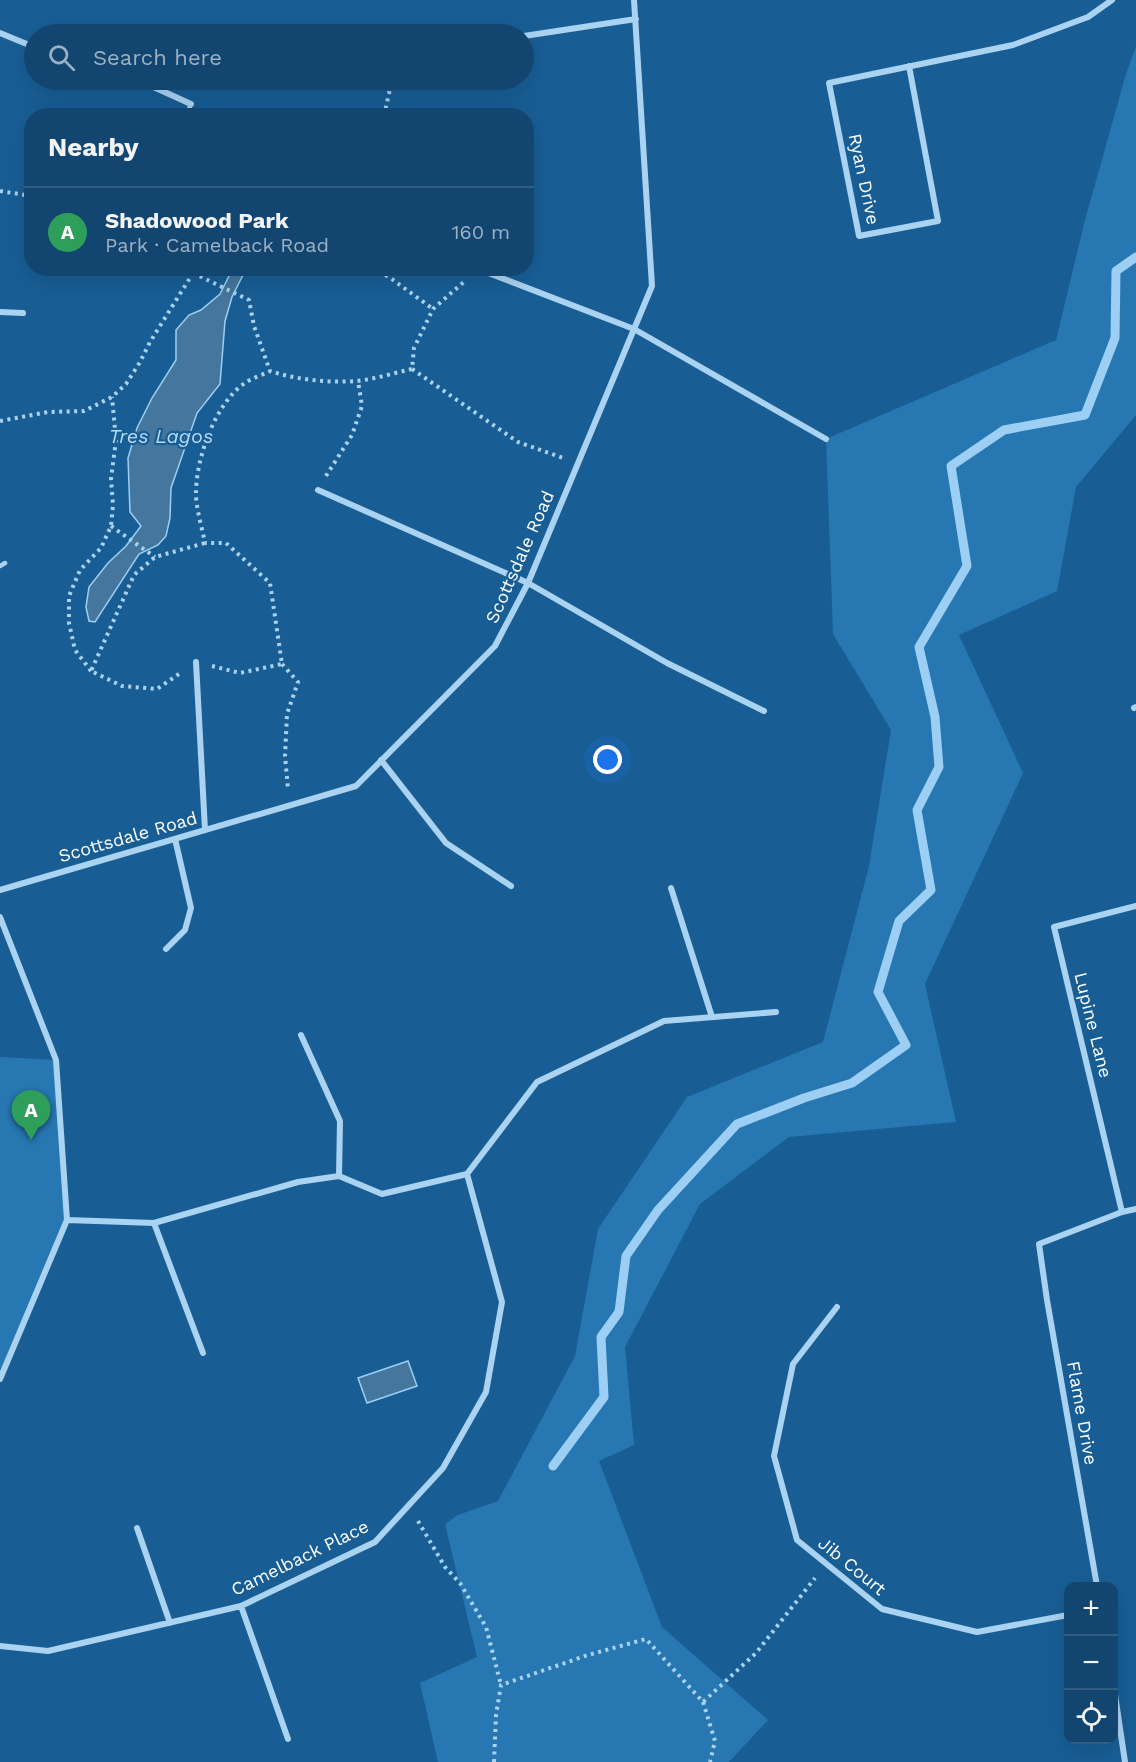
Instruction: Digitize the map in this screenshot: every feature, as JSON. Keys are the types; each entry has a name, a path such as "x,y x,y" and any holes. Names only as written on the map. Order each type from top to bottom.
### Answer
{"street":[{"name":"Scottsdale Road","path":"0,890 356,786 495,646 528,583 652,286 634,0"},
{"name":"Ryan Drive","path":"909,66 938,221 859,236 829,82 1013,45 1088,17 1112,0"},
{"path":"534,34 636,19"},
{"path":"0,33 24,43"},
{"path":"160,90 191,104"},
{"path":"496,276 634,329 826,439"},
{"path":"0,312 22,313"},
{"path":"318,490 528,583 667,663 764,711"},
{"path":"196,662 205,830"},
{"path":"381,760 446,843 511,886"},
{"path":"166,950 185,930 191,908 175,839"},
{"path":"671,888 712,1017"},
{"name":"Lupine Lane","path":"1122,1212 1054,927 1136,906"},
{"path":"0,917 56,1060 67,1220 0,1379"},
{"path":"67,1220 154,1223 298,1182 339,1176 382,1194 467,1174 537,1082 664,1021 776,1012"},
{"path":"301,1035 340,1121 339,1176"},
{"name":"Camelback Place","path":"0,1646 48,1651 241,1606 375,1542 442,1468 486,1392 502,1302 467,1174"},
{"path":"1122,1212 1136,1209"},
{"name":"Flame Drive","path":"1096,1582 1039,1244 1122,1212"},
{"path":"154,1223 203,1353"},
{"name":"Jib Court","path":"837,1307 793,1364 774,1456 797,1540 882,1610 977,1632 1064,1616"},
{"path":"137,1528 170,1623"},
{"path":"241,1606 288,1739"},
{"path":"1113,1690 1125,1762"}],"lane":[{"path":"189,108 191,104"}],"path":[{"path":"386,108 390,90"},
{"path":"0,191 24,195"},
{"path":"0,421 48,412 84,411 112,397 126,384 191,276"},
{"path":"199,276 249,300 254,326 270,371"},
{"path":"387,276 433,309"},
{"path":"412,369 414,348 433,309 470,276"},
{"path":"205,543 196,493 201,459 210,429 226,402 244,383 270,371 309,380 358,381 412,369 518,442 578,463"},
{"path":"318,490 352,435 362,406 358,381"},
{"path":"112,397 116,440 111,478 113,506 111,526 101,548 80,570 69,596 69,623 75,650 90,671 122,686 157,689 196,662 240,673 282,664"},
{"path":"111,526 155,557"},
{"path":"90,671 134,575 155,557 205,543 226,543 270,583 282,664 298,682 287,714 285,756 288,805"},
{"path":"409,1505 445,1567 460,1583 486,1627 501,1685 496,1715 494,1762"},
{"path":"703,1702 756,1653 826,1564"},
{"path":"501,1685 588,1655 646,1639 703,1702 715,1742 710,1762"}],"shaded area":[{"path":"1136,46 1136,415 1076,487 1057,591 959,635 1023,773 925,984 956,1122 789,1137 700,1204 625,1347 634,1445 599,1461 662,1627 768,1720 729,1762 438,1762 420,1683 477,1657 445,1524 458,1515 498,1501 575,1356 598,1229 687,1097 823,1042 869,866 891,730 833,634 826,439 1056,340 1085,220"},
{"path":"0,1057 56,1060 67,1220 0,1379"}],"water":[{"name":"Tres Lagos","path":"229,276 242,276 232,297 225,321 220,384 197,413 171,488 170,518 166,536 158,545 139,554 95,622 89,621 86,607 89,587 141,526 130,512 128,458 137,428 152,398 176,360 176,330 189,315 201,310 220,294"},
{"path":"408,1361 417,1386 367,1403 358,1378"}],"waterway":[{"path":"553,1466 604,1397 601,1337 619,1312 626,1256 658,1210 737,1124 804,1098 852,1083 906,1045 878,992 899,921 931,890 917,810 939,767 935,717 919,647 967,566 951,466 1004,430 1085,415 1115,338 1116,271 1136,257"}],"place":[{"name":"Shadowood Park","path":"31,1140"}]}
